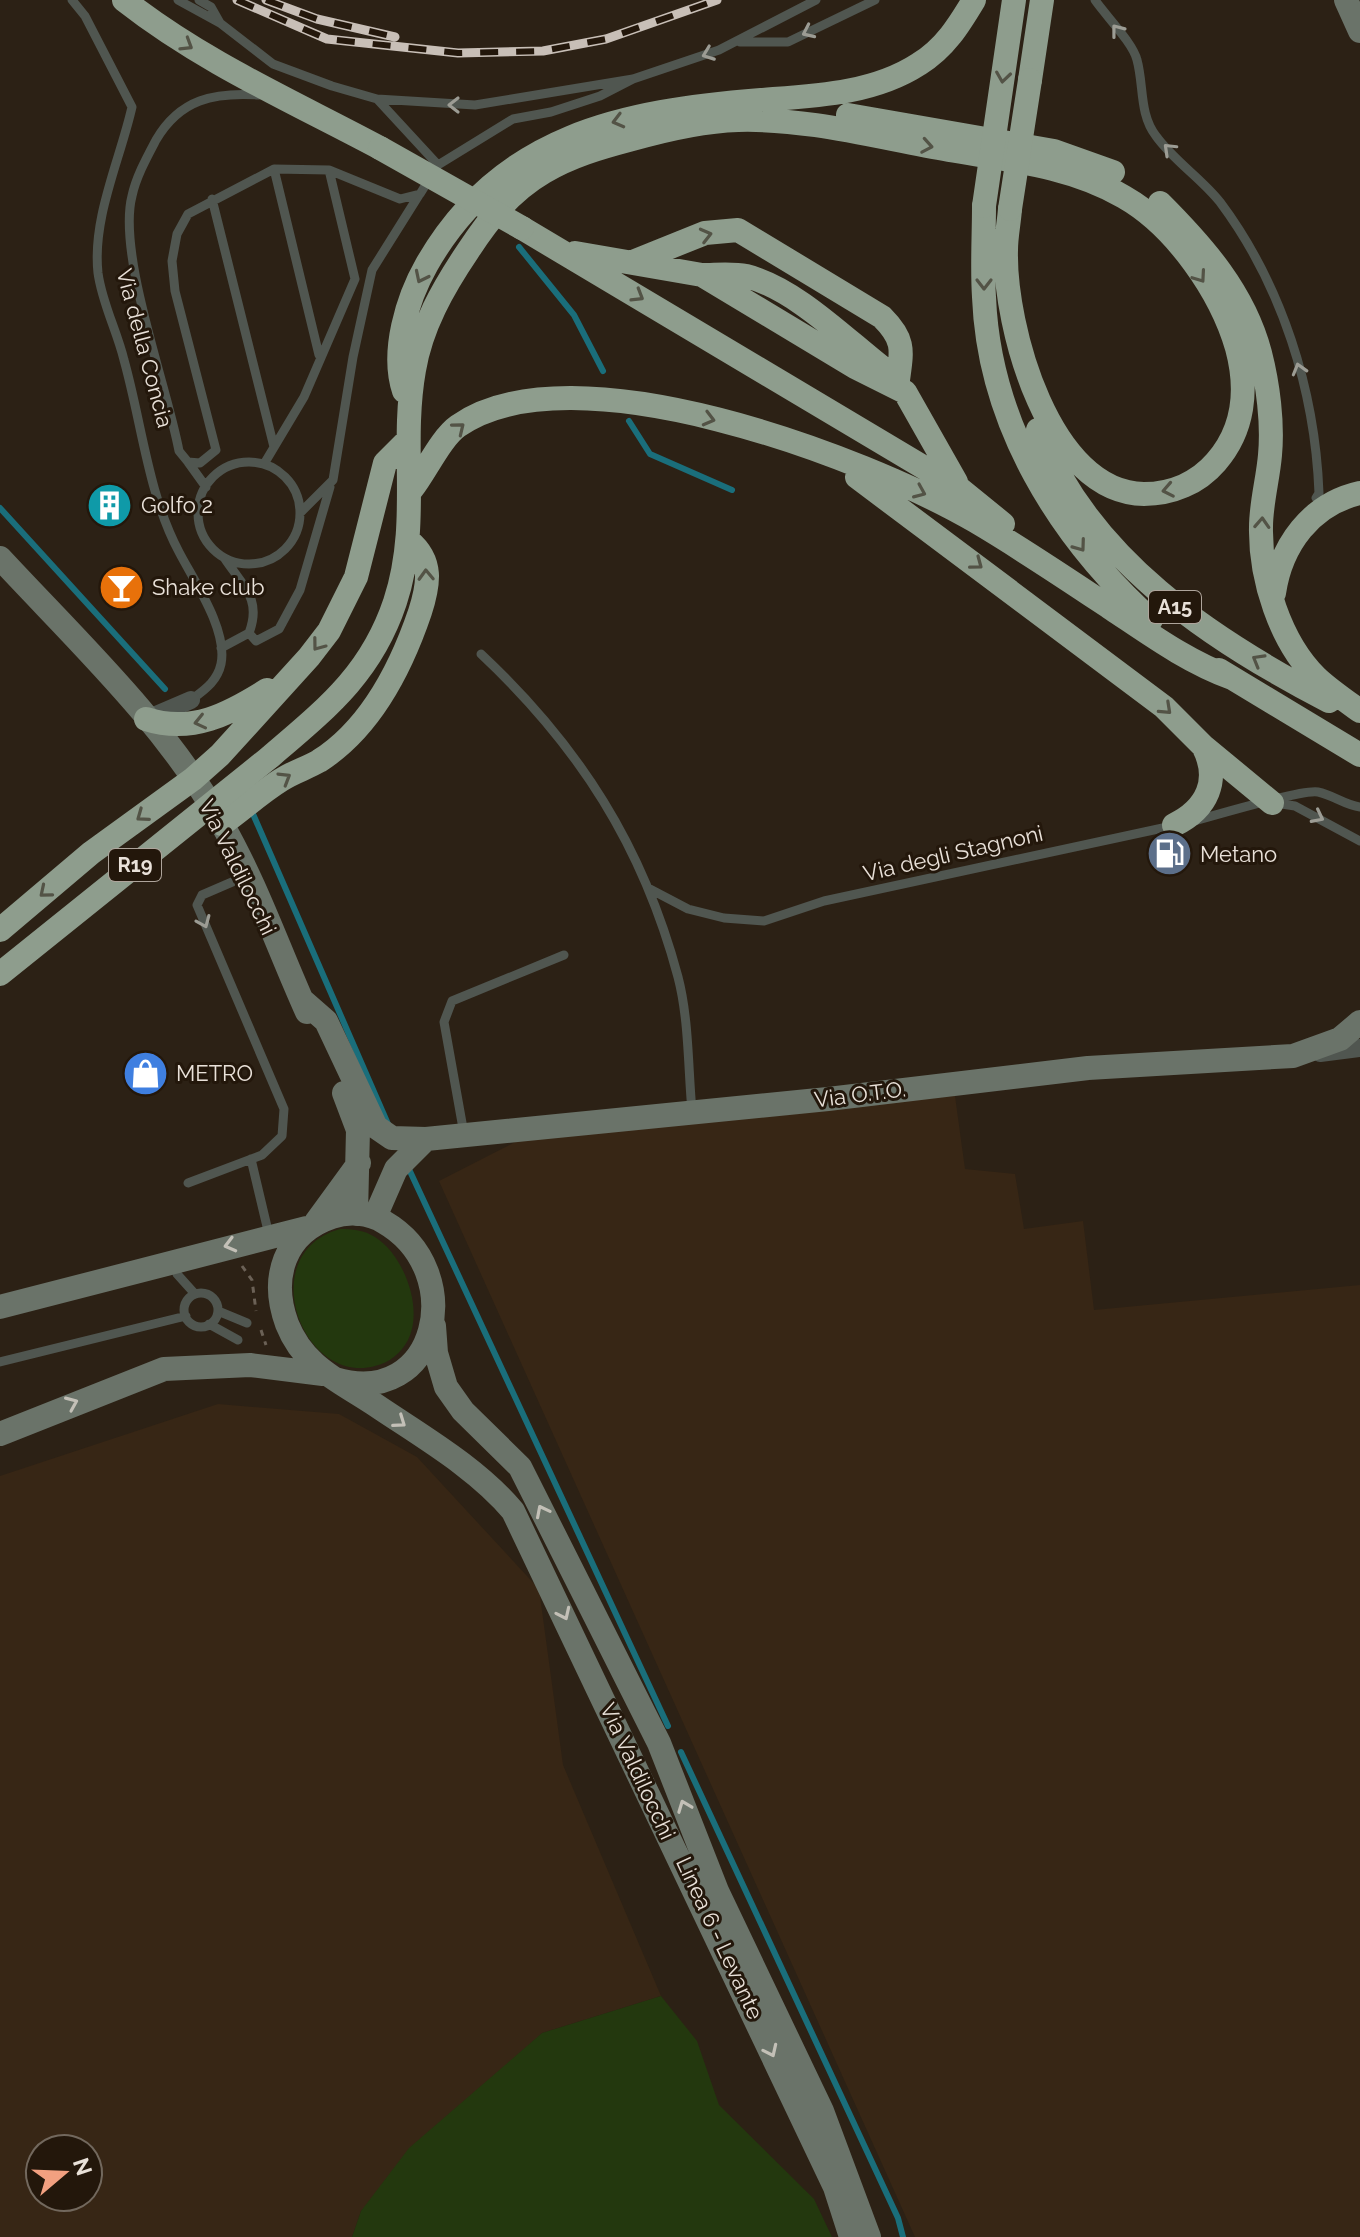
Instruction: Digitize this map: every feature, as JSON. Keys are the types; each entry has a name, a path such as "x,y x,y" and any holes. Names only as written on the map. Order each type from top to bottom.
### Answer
{"highway":[{"path":"124,0 160,28 275,95 380,148 522,228 960,489 1067,579"},
{"path":"410,409 397,370 416,283 450,225 499,178 547,147 626,119 696,107 834,93 869,86 920,64 947,42 974,0"},
{"name":"A15","path":"1014,0 984,206 984,300 993,369 1012,427 1037,481 1088,558 1122,594 1162,631 1232,678 1360,755"},
{"name":"A15","path":"1042,0 1005,251 1007,310 1016,359 1032,416 1060,475 1133,570 1174,606 1220,638 1360,714"},
{"path":"739,120 765,111 842,114 1054,151 1110,170 1159,203 1205,248 1243,307 1260,351 1267,389 1271,452 1261,527 1263,566 1291,644 1327,694"},
{"path":"412,489 408,440 414,367 439,294 500,206 520,188 574,157 602,147 691,126 739,120 808,125 1048,168 1095,181 1129,199 1158,223 1181,250 1218,303 1232,334 1244,394 1239,424 1227,449 1211,469 1185,486 1138,494 1103,483 1068,454 1029,373 1014,314 1005,251"},
{"path":"633,262 705,233 738,230 882,317 897,331 902,348 906,394"},
{"path":"561,251 702,275 745,276 773,287 841,332 906,394 960,489"},
{"path":"672,269 853,379 906,394"},
{"path":"702,275 906,394"},
{"path":"412,489 449,435 466,421 493,409 550,397 615,399 706,417 795,445 930,496 1067,579 1198,666 1232,678"},
{"path":"0,930 91,853 193,779 220,755 329,631 363,554 385,463 408,440"},
{"path":"795,445 863,481 1072,634 1164,707 1203,746 1272,803"},
{"name":"R19","path":"0,974 270,757 359,676 395,602 409,541 412,489"},
{"path":"1273,599 1281,561 1318,504 1350,490"},
{"path":"222,824 280,780 320,760 379,700 408,648 427,591 428,566 421,550 409,541"},
{"path":"146,719 180,727 216,718 293,674"},
{"path":"1174,825 1195,815 1208,796 1213,777 1203,746"}],"street":[{"path":"1346,0 1360,31"},
{"name":"Via Valdilocchi","path":"0,558 146,719 193,779 222,824 302,1000 326,1021 376,1127"},
{"path":"146,719 170,712 191,700"},
{"path":"302,1000 358,1130 365,1215"},
{"name":"Via O.T.O.","path":"1293,1056 1340,1039 1360,1022"},
{"name":"Via O.T.O.","path":"376,1127 392,1138 426,1139 828,1099 1088,1068 1293,1056 1360,1048"},
{"path":"365,1215 396,1169 426,1139"},
{"path":"329,1376 294,1339 280,1293 283,1262 289,1248 359,1163"},
{"path":"0,1307 228,1245 365,1215 397,1229 415,1247 428,1270 434,1324 416,1357 392,1375 365,1383 268,1366 217,1364 164,1369 0,1434"},
{"name":"Via Valdilocchi","path":"434,1324 436,1353 446,1387 463,1411 520,1467 659,1743 717,1891 822,2111 869,2237"},
{"name":"Via Valdilocchi","path":"329,1376 487,1483 513,1511 835,2187 851,2237"}],"lane":[{"name":"Via della Concia","path":"72,0 93,30 132,107 100,222 98,272 143,429 157,501 179,553 206,599 221,648"},
{"path":"178,0 220,23 273,64 377,99 430,105 475,105 633,79"},
{"path":"199,0 211,7 220,23"},
{"path":"249,633 256,641 279,629 300,590 333,480 353,357 372,270 408,207 438,165 513,119 551,112 600,96 633,79 736,42 816,0"},
{"path":"736,42 788,42 875,0"},
{"path":"1095,0 1135,53 1147,121 1156,137 1218,200 1258,261 1288,330 1304,388 1317,445 1318,504"},
{"path":"206,487 179,451 130,248 131,197 149,152 169,119 201,98 275,95"},
{"path":"377,99 438,165"},
{"path":"226,468 216,450 175,291 172,261 177,234 188,214 274,169 329,170 400,199 420,194"},
{"path":"274,169 319,355"},
{"path":"264,464 304,397 319,355 355,279 329,170"},
{"path":"212,199 274,447"},
{"path":"188,462 200,463 216,450"},
{"path":"191,700 214,682 221,664 221,648 249,633 256,615 254,601 202,532 198,516 206,487 226,468 248,461 280,471 292,484 300,513 296,535 286,549 272,559 238,563 223,557"},
{"path":"300,513 333,480"},
{"path":"481,654 523,694 585,769 617,819 648,888 678,980 692,1111"},
{"name":"Via degli Stagnoni","path":"648,888 688,909 724,918 764,921 824,901 1272,803 1303,791 1320,792 1360,807"},
{"path":"1272,803 1295,806 1360,841"},
{"path":"188,1183 262,1155 282,1136 284,1109 197,905 202,895 246,876"},
{"path":"464,1134 444,1022 452,1001 564,955"},
{"path":"251,1159 269,1235"},
{"path":"172,1261 177,1274 195,1294 211,1296 218,1311 247,1323"},
{"path":"195,1294 185,1306 186,1316 198,1326 209,1324 238,1340"},
{"path":"209,1324 218,1311"},
{"path":"0,1362 186,1316"}],"path":[{"path":"228,1245 252,1280 268,1366"}],"shaded area":[{"path":"955,1096 965,1169 1015,1174 1024,1229 1083,1221 1094,1310 1360,1285 1360,2237 915,2237 439,1181 521,1139"},
{"path":"218,1404 339,1414 417,1457 539,1589 563,1765 661,1996 542,2033 361,2211 352,2237 0,2237 0,1476"}],"green space":[{"path":"340,1229 367,1233 385,1245 402,1269 412,1299 414,1313 408,1340 394,1357 375,1366 349,1367 326,1356 309,1338 298,1314 294,1288 298,1263 314,1243"},
{"path":"661,1996 697,2041 719,2105 814,2199 832,2237 352,2237 361,2211 409,2148 542,2033"}],"waterway":[{"path":"519,247 574,315 603,371"},
{"path":"629,421 650,454 732,490"},
{"path":"0,508 165,689"},
{"path":"253,814 388,1124"},
{"path":"408,1167 668,1726"},
{"path":"681,1752 898,2218 903,2237"}],"railway":[{"path":"237,0 327,39 458,53 543,51 606,39 717,0"},
{"path":"266,0 317,19 395,37"}],"place":[{"name":"Golfo 2","path":"110,505"},
{"name":"Shake club","path":"121,587"},
{"name":"Metano","path":"1169,854"},
{"name":"METRO","path":"145,1073"}]}
